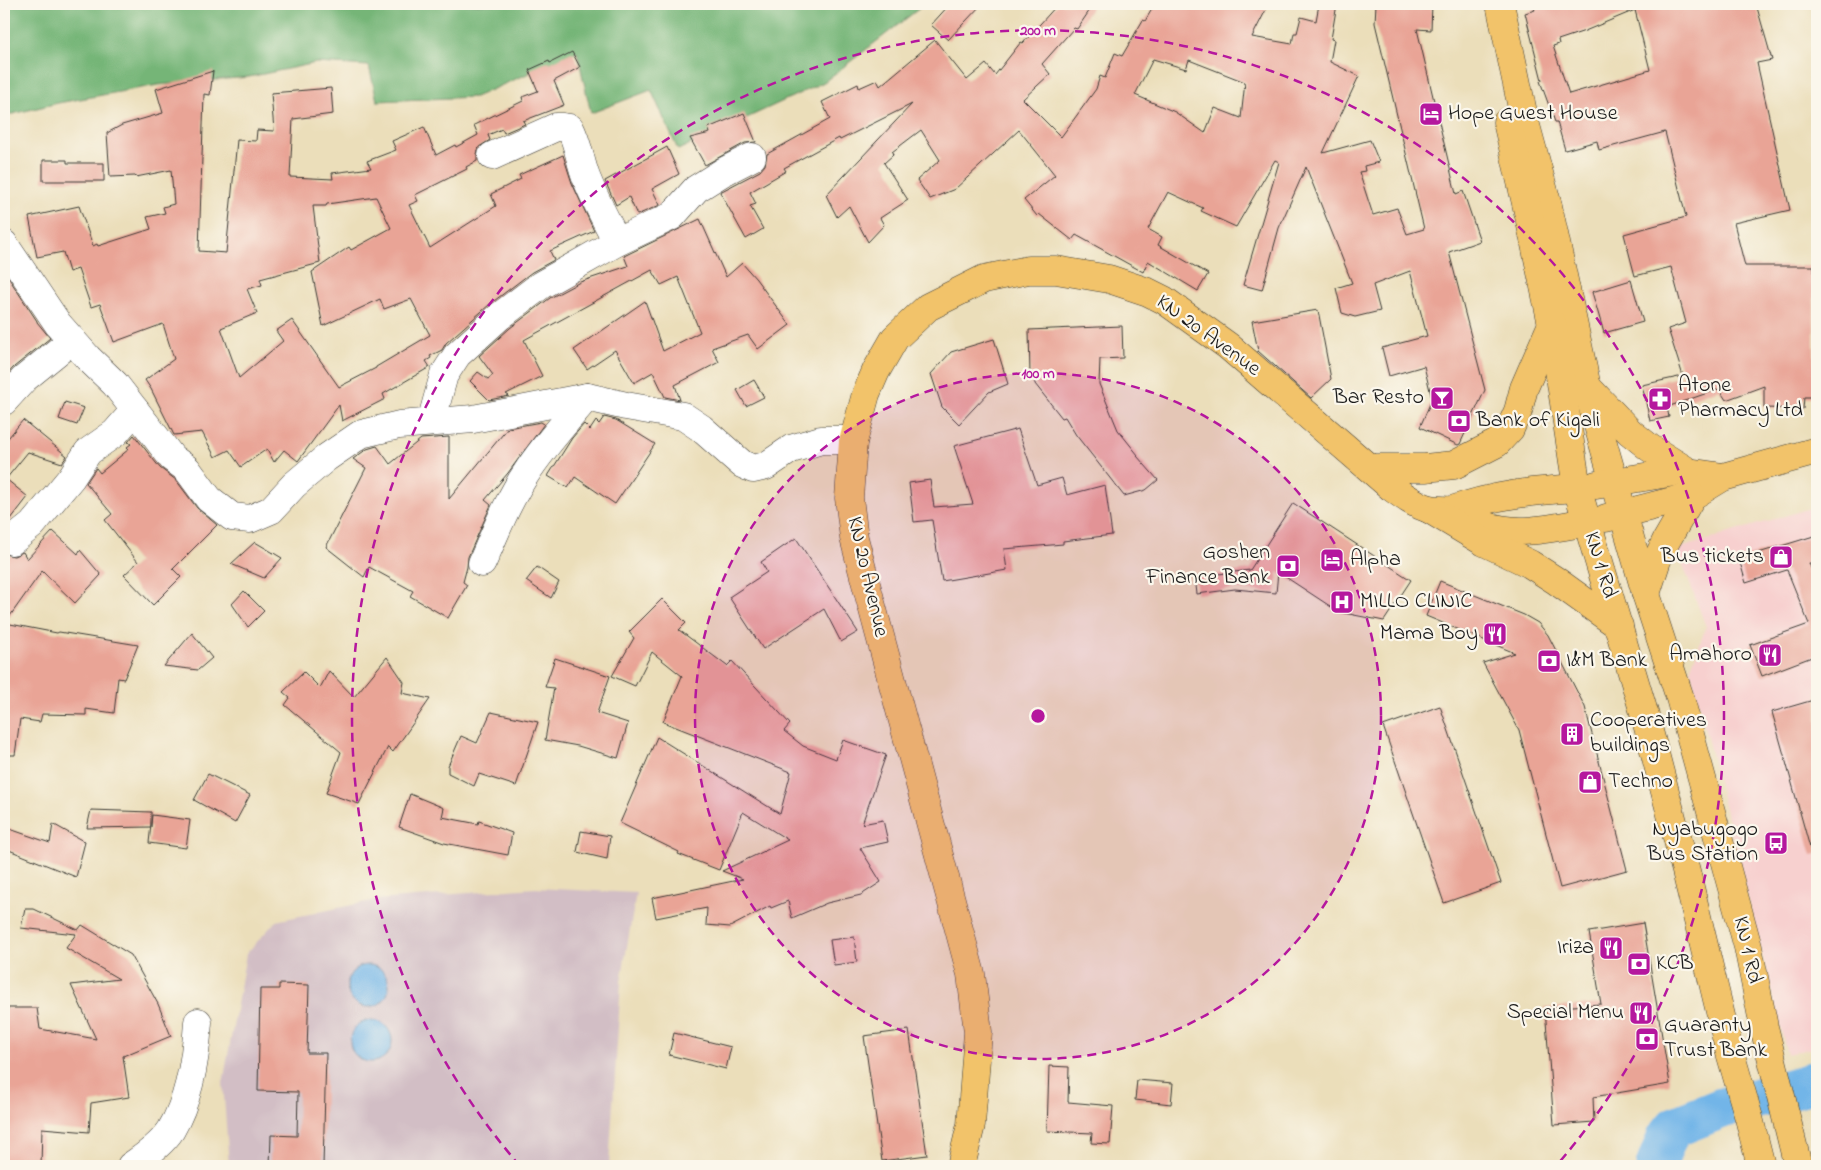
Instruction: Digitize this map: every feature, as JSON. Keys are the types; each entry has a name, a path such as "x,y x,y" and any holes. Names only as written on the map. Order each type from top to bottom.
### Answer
{"main road":[{"name":"KN 1 Rd","path":"1484,4 1508,130 1552,324 1578,488 1619,626 1683,861 1760,1166"},
{"name":"KN 1 Rd","path":"1500,4 1525,122 1548,206 1587,387 1646,594 1680,698 1748,947 1764,1027 1798,1166"},
{"name":"KN 20 Avenue","path":"961,1166 970,1125 978,1032 971,974 854,538 849,498 853,442 866,394 885,354 895,338 928,307 984,279 1028,270 1056,270 1109,279 1148,292 1164,300 1228,346 1400,494 1484,525 1522,531 1552,528 1623,515 1691,484"},
{"path":"1370,468 1425,468 1454,465 1497,443 1510,429 1524,388 1552,324"},
{"path":"1587,387 1630,432 1691,484"},
{"path":"1691,484 1817,451"},
{"path":"1441,510 1506,495 1578,488 1681,471 1691,484"},
{"path":"1646,594 1657,560 1691,484"},
{"path":"1441,510 1484,542 1530,564 1555,580 1619,626"}],"street":[{"path":"492,156 556,128 570,128 596,201 617,242"},
{"path":"431,422 444,375 457,355 500,316 541,285 617,242 672,216 696,189 752,157"},
{"path":"4,244 27,276 50,314 88,358 115,384 172,458 187,469 209,499 232,516 250,519 271,510 294,485 326,458 361,434 399,425 472,419 587,397 683,416 701,428 742,464 752,469 766,466 791,449 821,440 846,440 853,442"},
{"path":"4,400 24,379 72,340"},
{"path":"482,563 508,504 529,469 563,424 587,397"},
{"path":"12,541 32,525 71,478 88,452 115,433 135,410"},
{"path":"131,1166 152,1150 170,1131 184,1102 194,1063 198,1022"}],"shaded area":[{"name":"Nyabugogo Bus Station","path":"1817,506 1817,1047 1787,1054 1690,670 1706,627 1677,549"},
{"path":"535,888 636,893 621,982 609,1166 229,1166 223,1083 246,954 276,921 376,900"}],"green space":[{"path":"4,4 925,4 824,82 678,150 651,90 591,113 577,52 475,97 377,101 369,66 316,63 249,77 158,85 58,103 4,116"}],"water":[{"path":"372,965 380,968 386,974 389,986 386,998 380,1004 364,1007 356,1004 350,998 347,982 350,974 356,968"},
{"path":"375,1020 383,1023 389,1029 392,1041 389,1053 383,1059 367,1062 359,1059 353,1053 350,1037 353,1029 359,1023"}],"building":[{"path":"950,4 982,4 948,40 931,25"},
{"path":"1058,4 1094,4 1077,29 1074,28 1042,64 1050,74 1023,99 1061,137 1096,89 1100,76 1105,78 1115,53 1122,56 1143,20 1145,21 1155,4 1269,4 1252,37 1292,44 1294,33 1297,33 1301,17 1316,21 1319,4 1337,4 1331,39 1334,40 1330,62 1359,76 1323,153 1370,140 1379,162 1364,166 1365,171 1359,172 1373,215 1397,208 1407,234 1424,229 1375,23 1376,4 1432,4 1431,30 1417,29 1456,194 1463,191 1480,241 1449,252 1485,390 1460,444 1458,445 1420,427 1432,399 1424,366 1389,376 1382,348 1427,336 1410,271 1373,285 1380,311 1355,317 1342,313 1336,288 1352,283 1306,167 1279,228 1262,290 1243,285 1279,162 1275,160 1236,227 1201,211 1203,208 1168,192 1148,229 1162,237 1158,245 1208,274 1198,291 1148,261 1143,272 1076,235 1072,240 1039,214 1037,216 1024,200 1055,175 1019,130 955,189 930,199 917,180 940,160 921,130 892,152 893,155 884,163 908,200 880,218 884,225 868,242 849,206 837,217 826,195 912,104 840,140 839,138 784,168 786,171 750,192 756,204 750,206 763,229 746,239 720,192 760,171 765,165 767,154 830,119 822,102 858,84 859,88 877,80 880,86 935,40 967,80 986,64 995,75 1021,42 1023,43","holes":["1153,59 1186,69 1189,60 1245,82 1241,118 1215,108 1205,133 1175,112 1135,95"]},
{"path":"1532,4 1756,4 1772,60 1757,63 1790,210 1734,223 1745,266 1814,266 1814,397 1804,397 1803,409 1764,408 1764,386 1726,400 1719,389 1667,407 1669,417 1650,421 1642,385 1683,376 1668,329 1686,323 1671,267 1635,276 1624,234 1686,217 1665,132 1599,150 1597,141 1565,150 1557,122 1555,122 1540,81 1542,80 1525,13 1535,10","holes":["1635,10 1650,70 1569,94 1553,46 1559,44 1558,40"]},
{"path":"572,52 580,67 554,81 564,105 523,121 525,124 504,133 502,129 488,135 490,140 479,147 477,161 466,167 467,169 415,195 418,201 409,205 430,248 496,206 491,194 521,179 519,175 563,155 572,183 594,231 550,251 554,260 532,272 490,304 446,343 442,350 430,356 431,358 426,361 430,367 383,394 385,399 342,421 339,405 298,461 284,450 274,462 267,449 241,467 229,450 215,457 202,432 174,435 145,380 174,359 163,324 114,342 100,304 91,307 78,269 69,272 63,252 37,257 29,217 79,206 93,246 97,244 98,246 151,229 147,217 165,213 163,207 174,204 171,170 136,177 110,177 107,133 122,125 163,113 156,89 213,71 210,95 204,94 199,251 226,253 237,140 256,141 257,130 274,131 271,93 331,88 333,114 293,119 290,177 333,179 332,173 371,168 367,161 396,150 392,141 424,127 436,155 455,145 456,147 478,135 474,125 523,101 522,97 538,91 529,70 549,61 550,63","holes":["376,197 391,228 351,250 349,247 312,272 323,326 380,299 384,309 411,299 430,335 376,368 339,387 292,320 276,331 283,341 239,378 221,328 257,313 247,289 262,285 260,279 320,263 313,206 326,206 327,204"]},
{"path":"744,113 756,142 745,143 705,165 690,138 710,133 708,128"},
{"path":"667,147 679,174 652,189 660,205 637,215 629,197 616,205 605,181"},
{"path":"43,160 67,160 67,163 104,163 104,181 43,181"},
{"path":"700,219 726,277 742,263 790,325 758,349 748,335 712,348 719,362 675,385 680,400 665,397 653,372 634,383 615,350 587,369 574,350 645,301 663,351 700,332 678,277 661,285 652,270 524,340 542,376 506,394 509,396 489,400 470,381 478,372 488,379 493,375 479,356 510,328 550,298 580,282 628,266 624,256"},
{"path":"8,277 37,322 50,338 14,367 4,378 4,285"},
{"path":"1631,280 1643,322 1604,333 1592,292"},
{"path":"1318,310 1331,379 1311,398 1258,351 1252,321"},
{"path":"1122,326 1123,358 1100,359 1099,384 1118,430 1158,480 1146,490 1124,496 1076,435 1065,417 1062,418 1035,384 1034,374 1030,375 1029,330"},
{"path":"994,339 1008,384 989,392 959,424 942,407 931,374 951,352"},
{"path":"754,380 764,397 746,406 737,390"},
{"path":"65,402 84,408 77,425 59,419"},
{"path":"604,417 616,420 655,444 615,504 575,477 568,488 548,476 572,438 584,424 590,430 596,421 599,424"},
{"path":"23,420 67,456 62,463 28,452 6,479 28,497 4,528 4,443"},
{"path":"541,422 544,424 508,473 485,500 491,505 468,557 463,582 467,585 448,618 410,596 413,591 369,567 364,577 326,547 366,468 353,459 367,449 377,446 390,464 421,439 449,437 449,499 508,428"},
{"path":"1018,429 1037,485 1062,478 1067,495 1105,485 1112,535 1063,541 1063,544 1004,549 1007,570 942,581 932,520 914,522 909,483 930,480 934,507 973,504 954,446"},
{"path":"134,435 160,468 176,480 197,508 217,525 173,569 181,577 153,605 124,575 138,562 105,520 112,514 86,483 96,468 100,473 129,449 127,447 131,444 128,442"},
{"path":"1293,503 1411,580 1384,621 1339,612 1278,572 1276,593 1235,589 1197,594 1195,577 1250,570"},
{"path":"53,531 78,554 80,550 101,575 75,603 42,571 5,623 138,645 124,679 118,678 114,713 86,709 86,715 42,714 40,722 20,719 15,755 4,755 4,554 14,556 23,552 27,559"},
{"path":"1817,535 1817,561 1809,563 1817,582 1817,655 1762,676 1750,645 1809,624 1787,570 1746,583 1739,559"},
{"path":"796,538 858,632 841,642 824,609 763,649 729,597 767,572 761,562"},
{"path":"255,542 282,558 264,578 231,564"},
{"path":"537,567 559,582 551,598 526,581"},
{"name":"Cooperatives buildings","path":"1440,581 1524,615 1538,623 1548,635 1585,707 1627,870 1560,888 1519,730 1483,663 1515,653 1426,616"},
{"path":"244,591 264,611 248,627 232,604"},
{"path":"662,599 686,623 679,630 727,666 732,661 790,724 784,731 803,746 836,759 843,740 886,755 862,824 883,820 888,842 860,848 881,882 861,895 827,903 792,918 788,901 771,908 770,906 730,927 706,925 707,908 656,918 652,898 743,879 722,871 788,840 743,812 719,870 678,854 679,852 620,823 657,737 780,814 791,772 663,722 682,676 652,652 635,686 612,676 634,638 629,632"},
{"path":"192,633 212,658 198,670 164,666"},
{"path":"387,657 404,682 402,693 430,699 393,752 388,747 359,804 326,793 341,752 285,705 290,698 283,692 304,672 320,688 329,671 354,697"},
{"path":"555,658 610,676 597,713 628,723 618,758 578,746 545,740 554,688 545,687"},
{"path":"1817,699 1817,854 1812,855 1772,712"},
{"path":"1440,706 1501,883 1444,903 1383,726"},
{"path":"491,712 538,722 516,786 479,774 474,786 448,773 448,766 461,736 477,743"},
{"path":"208,774 250,795 235,823 194,800"},
{"path":"410,794 444,808 442,817 478,824 479,821 512,833 508,855 444,843 399,827"},
{"path":"91,810 151,812 151,827 87,828"},
{"path":"152,815 190,820 186,848 149,843"},
{"path":"53,824 85,842 76,877 4,848 4,827 50,843"},
{"path":"581,831 610,836 607,859 577,852"},
{"path":"25,909 34,909 78,930 82,925 131,955 158,1004 171,1036 123,1056 129,1097 91,1103 89,1132 42,1128 41,1166 4,1166 4,1008 37,1008 40,1029 96,1039 71,985 119,979 66,948 76,934 21,928"},
{"path":"1643,923 1670,1084 1593,1097 1594,1122 1554,1125 1545,1008 1601,1004 1589,932"},
{"path":"854,937 857,962 834,965 830,940"},
{"path":"279,984 309,985 307,1053 326,1053 323,1166 270,1166 271,1135 297,1136 298,1092 258,1091 260,989 279,989"},
{"path":"909,1030 927,1155 882,1161 864,1036"},
{"path":"674,1033 731,1047 726,1069 669,1055"},
{"path":"1049,1066 1069,1067 1068,1102 1113,1106 1110,1144 1091,1143 1092,1133 1047,1131"},
{"path":"1137,1080 1173,1083 1171,1104 1135,1100"}],"waterway":[{"path":"1656,1166 1667,1137 1675,1127 1722,1108 1817,1080"}],"place":[{"name":"Hope Guest House","path":"1431,114"},
{"name":"Bar Resto","path":"1442,398"},
{"name":"Atone Pharmacy Ltd","path":"1660,399"},
{"name":"Bank of Kigali","path":"1459,421"},
{"name":"Bus tickets","path":"1781,557"},
{"name":"Alpha","path":"1332,560"},
{"name":"Goshen Finance Bank","path":"1288,566"},
{"name":"MILLO CLINIC","path":"1342,602"},
{"name":"Mama Boy","path":"1495,634"},
{"name":"Amahoro","path":"1770,655"},
{"name":"I&M Bank","path":"1549,661"},
{"name":"Cooperatives buildings","path":"1572,734"},
{"name":"Techno","path":"1590,782"},
{"name":"Nyabugogo Bus Station","path":"1776,843"},
{"name":"Iriza","path":"1611,948"},
{"name":"KCB","path":"1639,964"},
{"name":"Special Menu","path":"1641,1013"},
{"name":"Guaranty Trust Bank","path":"1647,1039"}]}
